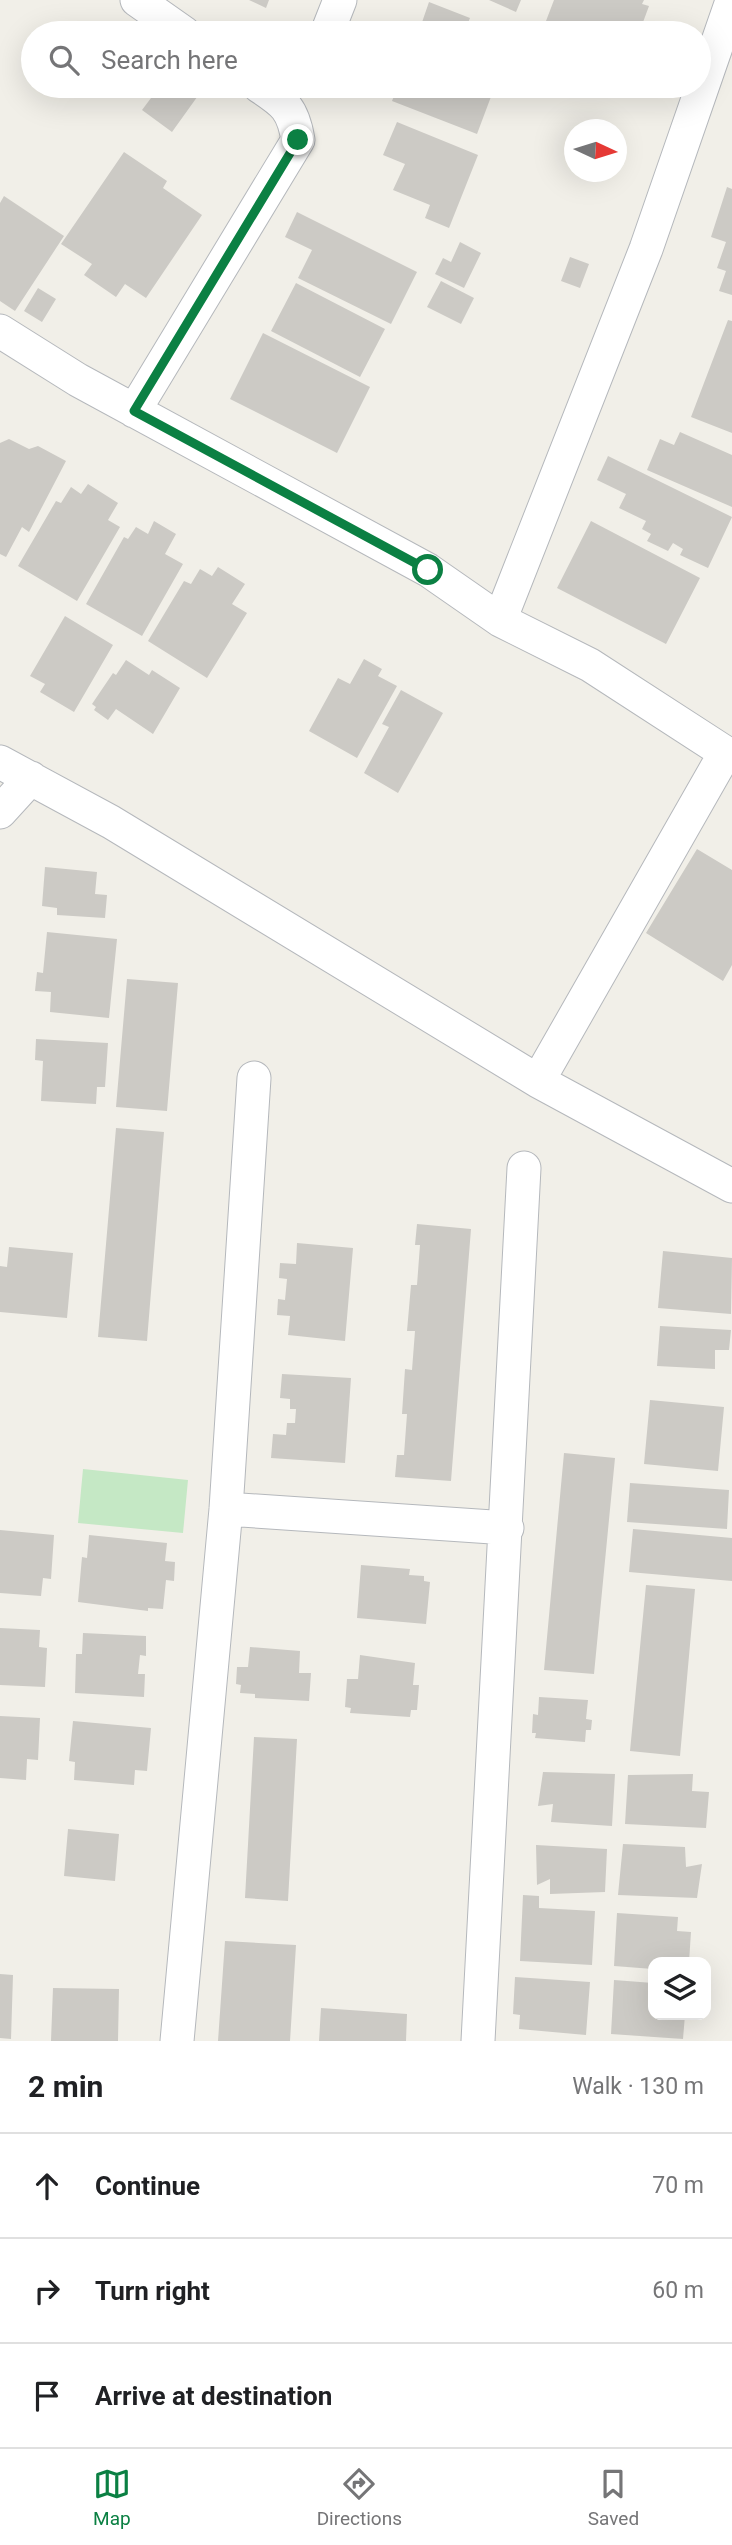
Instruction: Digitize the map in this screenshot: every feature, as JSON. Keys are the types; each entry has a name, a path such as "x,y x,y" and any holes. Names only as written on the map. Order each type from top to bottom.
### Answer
{"street":[{"path":"137,0 167,21"},
{"path":"332,21 340,0"},
{"path":"711,62 732,1"},
{"path":"277,98 295,118"},
{"path":"134,411 298,140 295,118 302,98"},
{"path":"500,620 646,249 698,98"},
{"path":"0,331 134,411 428,570 500,620 590,666 728,756 538,1081"},
{"path":"0,762 111,822 538,1081 732,1186"},
{"path":"0,812 31,778"},
{"path":"177,2041 226,1509 254,1078"},
{"path":"478,2041 524,1168"},
{"path":"226,1509 507,1528"}],"green space":[{"path":"83,1469 188,1480 183,1533 78,1523"}],"building":[{"path":"249,0 269,0 266,8"},
{"path":"489,0 521,0 516,12"},
{"path":"554,0 644,0 642,4 649,6 643,21 546,21"},
{"path":"429,2 470,18 469,21 422,21"},
{"path":"151,98 196,98 172,132 142,110"},
{"path":"393,98 490,98 477,134 392,101"},
{"path":"397,122 478,155 449,228 425,218 430,205 393,190 405,164 383,155"},
{"path":"124,152 167,181 163,188 202,215 146,298 125,284 116,297 84,275 92,264 61,244"},
{"path":"727,187 732,189 732,295 719,291 726,271 717,268 726,242 711,237"},
{"path":"4,196 64,236 15,311 0,301 0,203"},
{"path":"297,212 417,272 391,324 298,278 312,250 285,237"},
{"path":"460,242 481,253 464,288 435,274 443,258 451,262"},
{"path":"570,257 589,264 580,288 561,281"},
{"path":"441,281 474,298 461,324 427,307"},
{"path":"296,283 385,329 360,377 271,331"},
{"path":"38,288 56,299 42,322 24,311"},
{"path":"728,320 732,321 732,433 691,417"},
{"path":"263,333 370,387 337,453 230,399"},
{"path":"680,432 732,455 732,507 647,470 660,439 674,445"},
{"path":"9,439 29,449 38,446 66,461 29,532 22,527 6,557 0,554 0,443"},
{"path":"608,456 732,517 708,568 680,555 683,549 673,543 668,551 647,541 651,534 642,529 646,521 619,508 626,494 597,480"},
{"path":"88,484 118,503 108,520 120,527 77,601 18,566 56,501 61,503 71,487 81,494"},
{"path":"154,521 176,534 165,554 183,564 142,636 86,604 124,537 128,539 136,527 148,534"},
{"path":"591,521 700,578 666,644 557,588"},
{"path":"218,567 245,584 232,604 247,613 207,678 148,641 184,581 191,584 200,569 212,576"},
{"path":"65,616 113,645 74,712 40,692 45,684 30,676"},
{"path":"364,659 382,669 378,676 397,686 357,758 309,731 338,678 350,684"},
{"path":"126,660 149,675 152,670 180,688 153,734 116,709 108,720 94,710 96,707 92,704 113,673 116,675"},
{"path":"401,690 443,713 398,793 364,773 389,727 382,724"},
{"path":"697,849 732,870 732,965 723,981 646,933"},
{"path":"45,867 97,872 95,894 107,895 105,918 57,915 57,908 42,906"},
{"path":"47,932 117,939 109,1018 50,1012 51,992 35,991 37,972 43,973"},
{"path":"127,979 178,983 167,1111 116,1107"},
{"path":"36,1039 108,1043 105,1087 97,1087 96,1104 41,1101 43,1061 35,1060"},
{"path":"116,1128 164,1132 147,1341 98,1337"},
{"path":"417,1224 471,1229 451,1481 395,1477 397,1455 404,1455 407,1414 402,1414 405,1369 412,1370 415,1331 407,1331 411,1285 417,1285 420,1245 415,1245"},
{"path":"297,1243 353,1248 345,1341 288,1335 290,1316 277,1315 278,1299 285,1300 287,1279 279,1278 280,1263 296,1264"},
{"path":"9,1247 73,1253 67,1318 0,1312 0,1266 7,1267"},
{"path":"663,1251 732,1258 731,1314 658,1308"},
{"path":"660,1326 731,1330 729,1350 715,1350 715,1369 657,1366"},
{"path":"282,1374 351,1378 345,1463 271,1458 273,1434 286,1435 287,1423 295,1423 296,1409 290,1409 290,1399 280,1398"},
{"path":"650,1400 724,1407 718,1471 644,1464"},
{"path":"564,1453 615,1458 594,1674 544,1670"},
{"path":"630,1483 729,1490 727,1529 627,1522"},
{"path":"633,1529 732,1538 732,1581 629,1572"},
{"path":"0,1530 54,1535 51,1579 43,1578 41,1596 0,1593"},
{"path":"89,1535 167,1543 165,1561 175,1562 174,1581 166,1580 163,1609 148,1608 148,1611 78,1602 82,1557 87,1558"},
{"path":"361,1565 410,1569 409,1575 424,1576 424,1581 430,1582 426,1624 357,1618"},
{"path":"646,1585 695,1589 680,1756 630,1751"},
{"path":"0,1628 40,1630 39,1647 47,1648 45,1687 0,1685"},
{"path":"83,1633 146,1636 146,1656 140,1655 138,1674 145,1674 144,1697 75,1693 76,1654 82,1654"},
{"path":"250,1647 300,1651 299,1673 311,1673 309,1701 255,1698 255,1694 240,1693 241,1685 236,1684 237,1667 248,1667"},
{"path":"360,1655 415,1663 413,1685 419,1685 417,1710 411,1710 410,1717 350,1713 351,1708 345,1707 347,1679 358,1679"},
{"path":"539,1697 588,1700 586,1719 592,1720 591,1730 586,1730 585,1742 535,1738 536,1733 532,1733 533,1714 538,1715"},
{"path":"0,1716 40,1718 38,1760 27,1759 26,1780 0,1778"},
{"path":"73,1721 151,1728 147,1771 135,1770 134,1785 74,1780 75,1762 69,1761"},
{"path":"254,1737 297,1739 288,1901 245,1898"},
{"path":"543,1772 615,1774 612,1826 551,1822 553,1804 538,1806"},
{"path":"693,1774 692,1791 709,1792 706,1828 625,1824 628,1775"},
{"path":"68,1829 119,1834 115,1881 64,1876"},
{"path":"623,1844 685,1847 686,1867 702,1864 697,1898 618,1895"},
{"path":"536,1845 607,1849 605,1892 550,1894 550,1879 537,1885"},
{"path":"523,1895 539,1896 539,1908 595,1911 592,1965 520,1961"},
{"path":"617,1913 678,1917 677,1931 691,1932 689,1957 648,1957 648,1969 614,1966"},
{"path":"225,1941 296,1945 290,2041 218,2041"},
{"path":"0,1974 13,1975 11,2039 0,2038"},
{"path":"515,1977 590,1982 586,2035 519,2029 520,2015 513,2014"},
{"path":"614,1980 648,1983 648,2020 685,2020 683,2039 611,2034"},
{"path":"53,1988 119,1989 118,2041 51,2041"},
{"path":"321,2008 407,2014 406,2041 319,2041"}],"route":[{"path":"298,140 134,411 428,570"}]}
